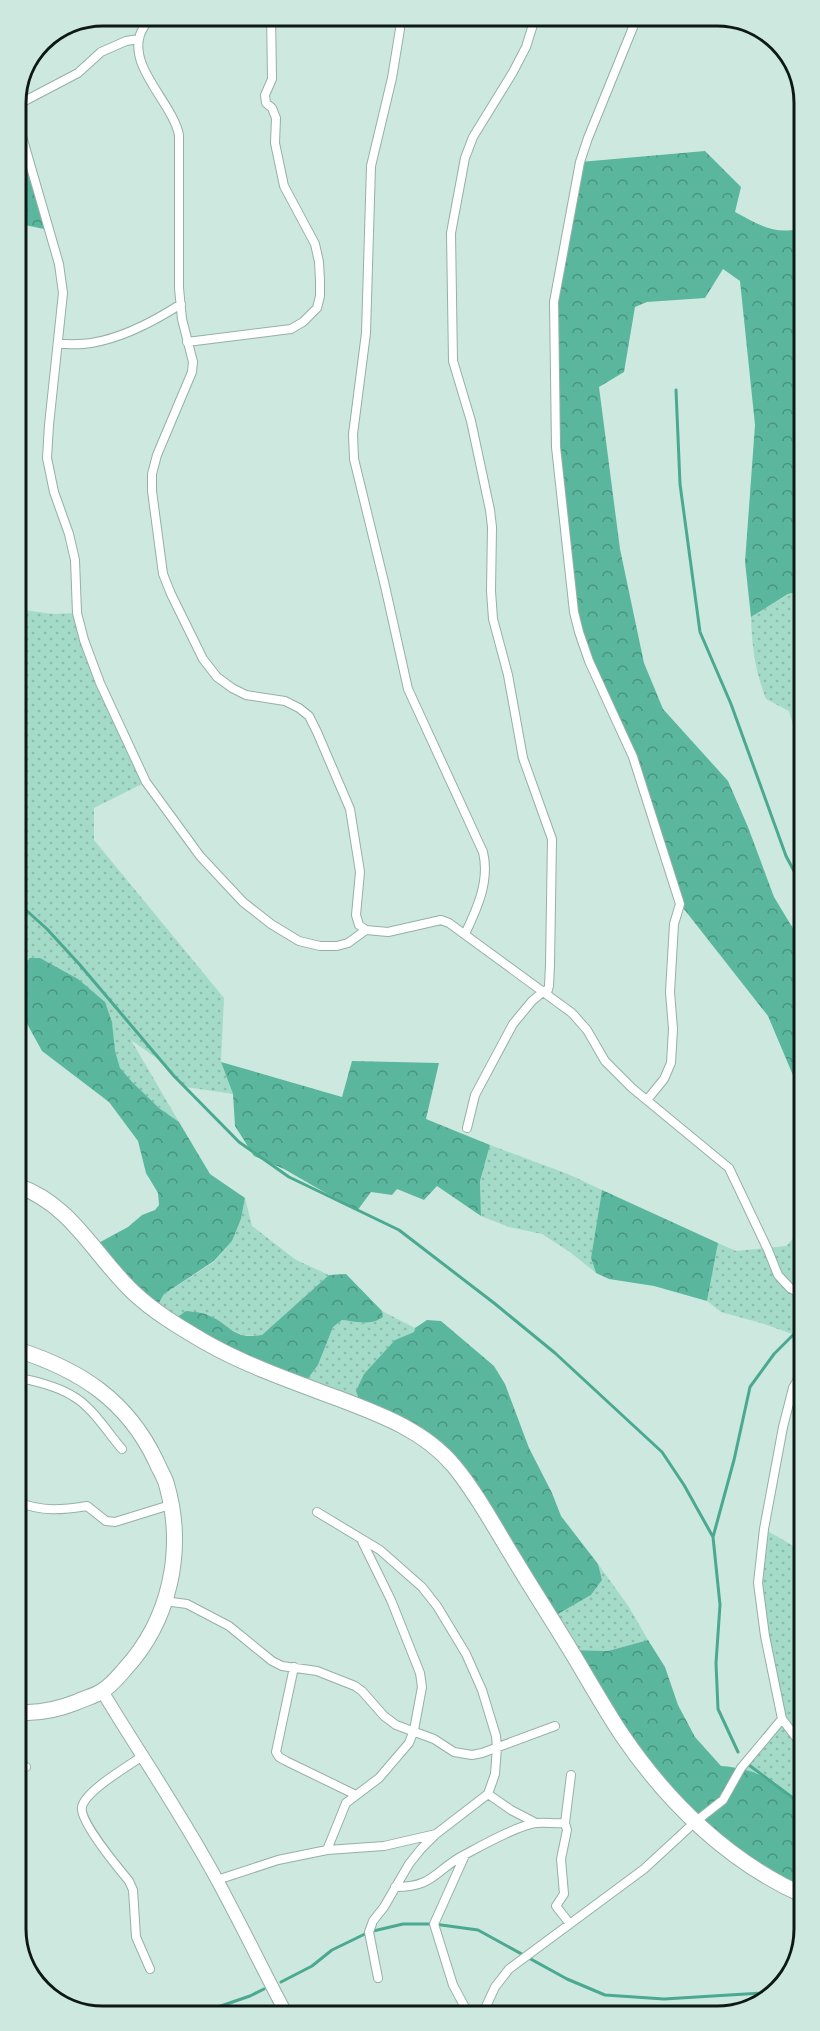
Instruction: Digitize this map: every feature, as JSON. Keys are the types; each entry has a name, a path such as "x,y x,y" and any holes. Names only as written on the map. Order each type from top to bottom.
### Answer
{"highway":[{"path":"26,1190 49,1202 67,1216 135,1294 207,1344 271,1373 393,1421 433,1444 452,1464 482,1506 623,1737 665,1792 695,1822 751,1868 794,1890"},
{"path":"26,1353 66,1368 89,1382 125,1413 147,1443 167,1485 175,1552 173,1575 165,1601 148,1641 128,1666 102,1691 68,1706 26,1713"}],"street":[{"path":"144,26 138,47 141,61 176,122 179,135 181,304 187,342 193,362 192,372 157,455 152,474 152,491 163,574 203,659 217,677 232,688 246,695 285,702 299,708 309,716 350,809 360,872 356,915 359,925 366,930 388,932 441,920 450,923 572,1013 587,1030 605,1061 647,1100 729,1168 778,1275 794,1290"},
{"path":"187,342 291,329 310,316 317,308 320,296 320,262 315,244 284,186 275,142 276,117 272,108 266,103 265,95 272,79 271,26"},
{"path":"400,26 392,78 371,166 366,333 352,434 353,452 408,689 485,860 483,888 479,904 465,934"},
{"path":"466,1128 475,1095 513,1023 549,986 552,839 524,758 508,675 493,619 490,510 471,421 453,361 451,233 465,158 483,118 513,72 526,46 532,26"},
{"path":"634,26 580,162 554,302 556,447 574,612 589,661 633,757 680,904 674,924 670,992 673,1029 671,1063 664,1079 647,1100"},
{"path":"26,100 78,73 101,52 126,41 139,39"},
{"path":"26,150 59,264 63,293 47,458 54,492 69,534 75,560 77,613 100,683 144,780 200,856 243,902 271,924 299,940 320,946 337,946 348,943 366,930"},
{"path":"58,344 90,344 129,332 157,319 181,304"},
{"path":"26,1379 71,1394 87,1408 122,1449"},
{"path":"794,1386 783,1427 758,1571 765,1636 782,1719 794,1735"},
{"path":"26,1505 45,1510 87,1506 106,1521 115,1522 170,1505"},
{"path":"317,1512 380,1550 422,1587 437,1606 465,1654 482,1690 497,1748 495,1774 488,1794 436,1834 409,1864 384,1907 373,1921 369,1932 378,1978"},
{"path":"327,1850 346,1803 379,1778 408,1743 414,1730 422,1687 420,1672 391,1600 360,1539"},
{"path":"165,1601 187,1604 229,1626 272,1661 282,1666 317,1671 345,1681 362,1691 384,1716 396,1725 434,1739 454,1752 482,1753 555,1726"},
{"path":"294,1667 276,1752 286,1761 356,1795"},
{"path":"102,1691 217,1880 282,2005"},
{"path":"487,2006 495,1988 509,1969 644,1869 695,1822 723,1800 741,1767 782,1719"},
{"path":"141,1757 87,1797 82,1813 89,1827 129,1881 133,1890 136,1936 150,1969"},
{"path":"570,1924 555,1906 564,1894 561,1859 567,1830 565,1823 571,1775"},
{"path":"488,1794 536,1823"},
{"path":"395,1887 409,1887 425,1883 465,1854 515,1830 536,1823 565,1823"},
{"path":"217,1880 278,1860 327,1850 384,1846 436,1834"},
{"path":"464,2006 453,1985 434,1924 465,1854"}],"green space":[{"path":"26,150 49,230 26,225"},
{"path":"705,151 741,187 735,212 767,228 783,231 794,230 794,593 788,594 751,617 745,562 755,425 740,281 723,269 705,298 647,302 635,307 624,372 599,387 620,549 644,663 663,709 728,781 774,897 794,930 794,1078 768,1016 680,904 633,757 579,632 556,447 554,302 580,162"},
{"path":"794,593 794,729 789,711 766,699 755,659 751,617"},
{"path":"26,610 53,614 77,613 84,640 146,782 94,808 94,840 224,998 221,1062 233,1094 186,1087 162,1062 131,1040 179,1122 146,1098 125,1076 116,1057 112,1022 26,968"},
{"path":"30,958 40,958 78,979 105,1002 112,1022 115,1051 120,1068 159,1108 179,1122 210,1174 245,1198 241,1219 232,1241 214,1261 164,1294 155,1310 93,1246 128,1227 142,1215 155,1210 159,1205 158,1193 146,1173 138,1141 109,1102 42,1051 26,1022 26,962"},
{"path":"352,1061 439,1063 426,1119 490,1145 480,1181 481,1216 437,1186 424,1200 397,1189 392,1195 371,1192 357,1211 284,1169 254,1156 235,1126 233,1094 221,1062 342,1097"},
{"path":"490,1145 568,1174 602,1190 591,1258 596,1273 570,1252 542,1234 509,1227 481,1216 480,1181"},
{"path":"602,1190 718,1243 707,1301 654,1286 609,1279 596,1273 591,1258"},
{"path":"245,1198 252,1226 296,1260 329,1275 263,1335 241,1334 209,1315 172,1321 155,1310 164,1294 214,1262 232,1241 241,1219"},
{"path":"794,1238 794,1333 721,1312 707,1301 718,1243 736,1251 786,1246"},
{"path":"346,1274 382,1311 383,1317 369,1322 342,1320 333,1327 318,1365 303,1385 172,1321 186,1311 198,1312 217,1320 239,1334 262,1335 329,1275"},
{"path":"382,1311 415,1328 414,1332 395,1340 362,1407 303,1385 318,1365 333,1327 342,1320 373,1322 383,1317"},
{"path":"427,1320 441,1321 494,1366 505,1384 529,1448 561,1516 598,1564 602,1580 591,1595 551,1618 452,1464 362,1407 356,1391 364,1374 395,1340 414,1332 415,1328"},
{"path":"764,1529 794,1546 794,1799 775,1782 741,1768 782,1719 758,1583"},
{"path":"598,1564 629,1607 648,1640 608,1651 570,1650 551,1618 591,1595 602,1580"},
{"path":"648,1640 665,1667 678,1705 695,1737 721,1766 758,1774 777,1785 794,1799 794,1892 665,1792 570,1650 608,1651"}],"waterway":[{"path":"676,390 680,484 700,632 731,704 786,856 794,871"},
{"path":"26,910 80,965 174,1076 239,1142 289,1177 399,1230 555,1353 662,1452 684,1485 713,1537 720,1605 716,1663 718,1709 738,1752"},
{"path":"713,1537 734,1460 750,1387 774,1354 794,1334"},
{"path":"749,1765 794,1799"},
{"path":"281,1982 312,1966 332,1950 369,1932 403,1924 434,1924 478,1930 567,1979 605,1995 664,1999 760,1993"},
{"path":"223,2005 264,1989"}]}
